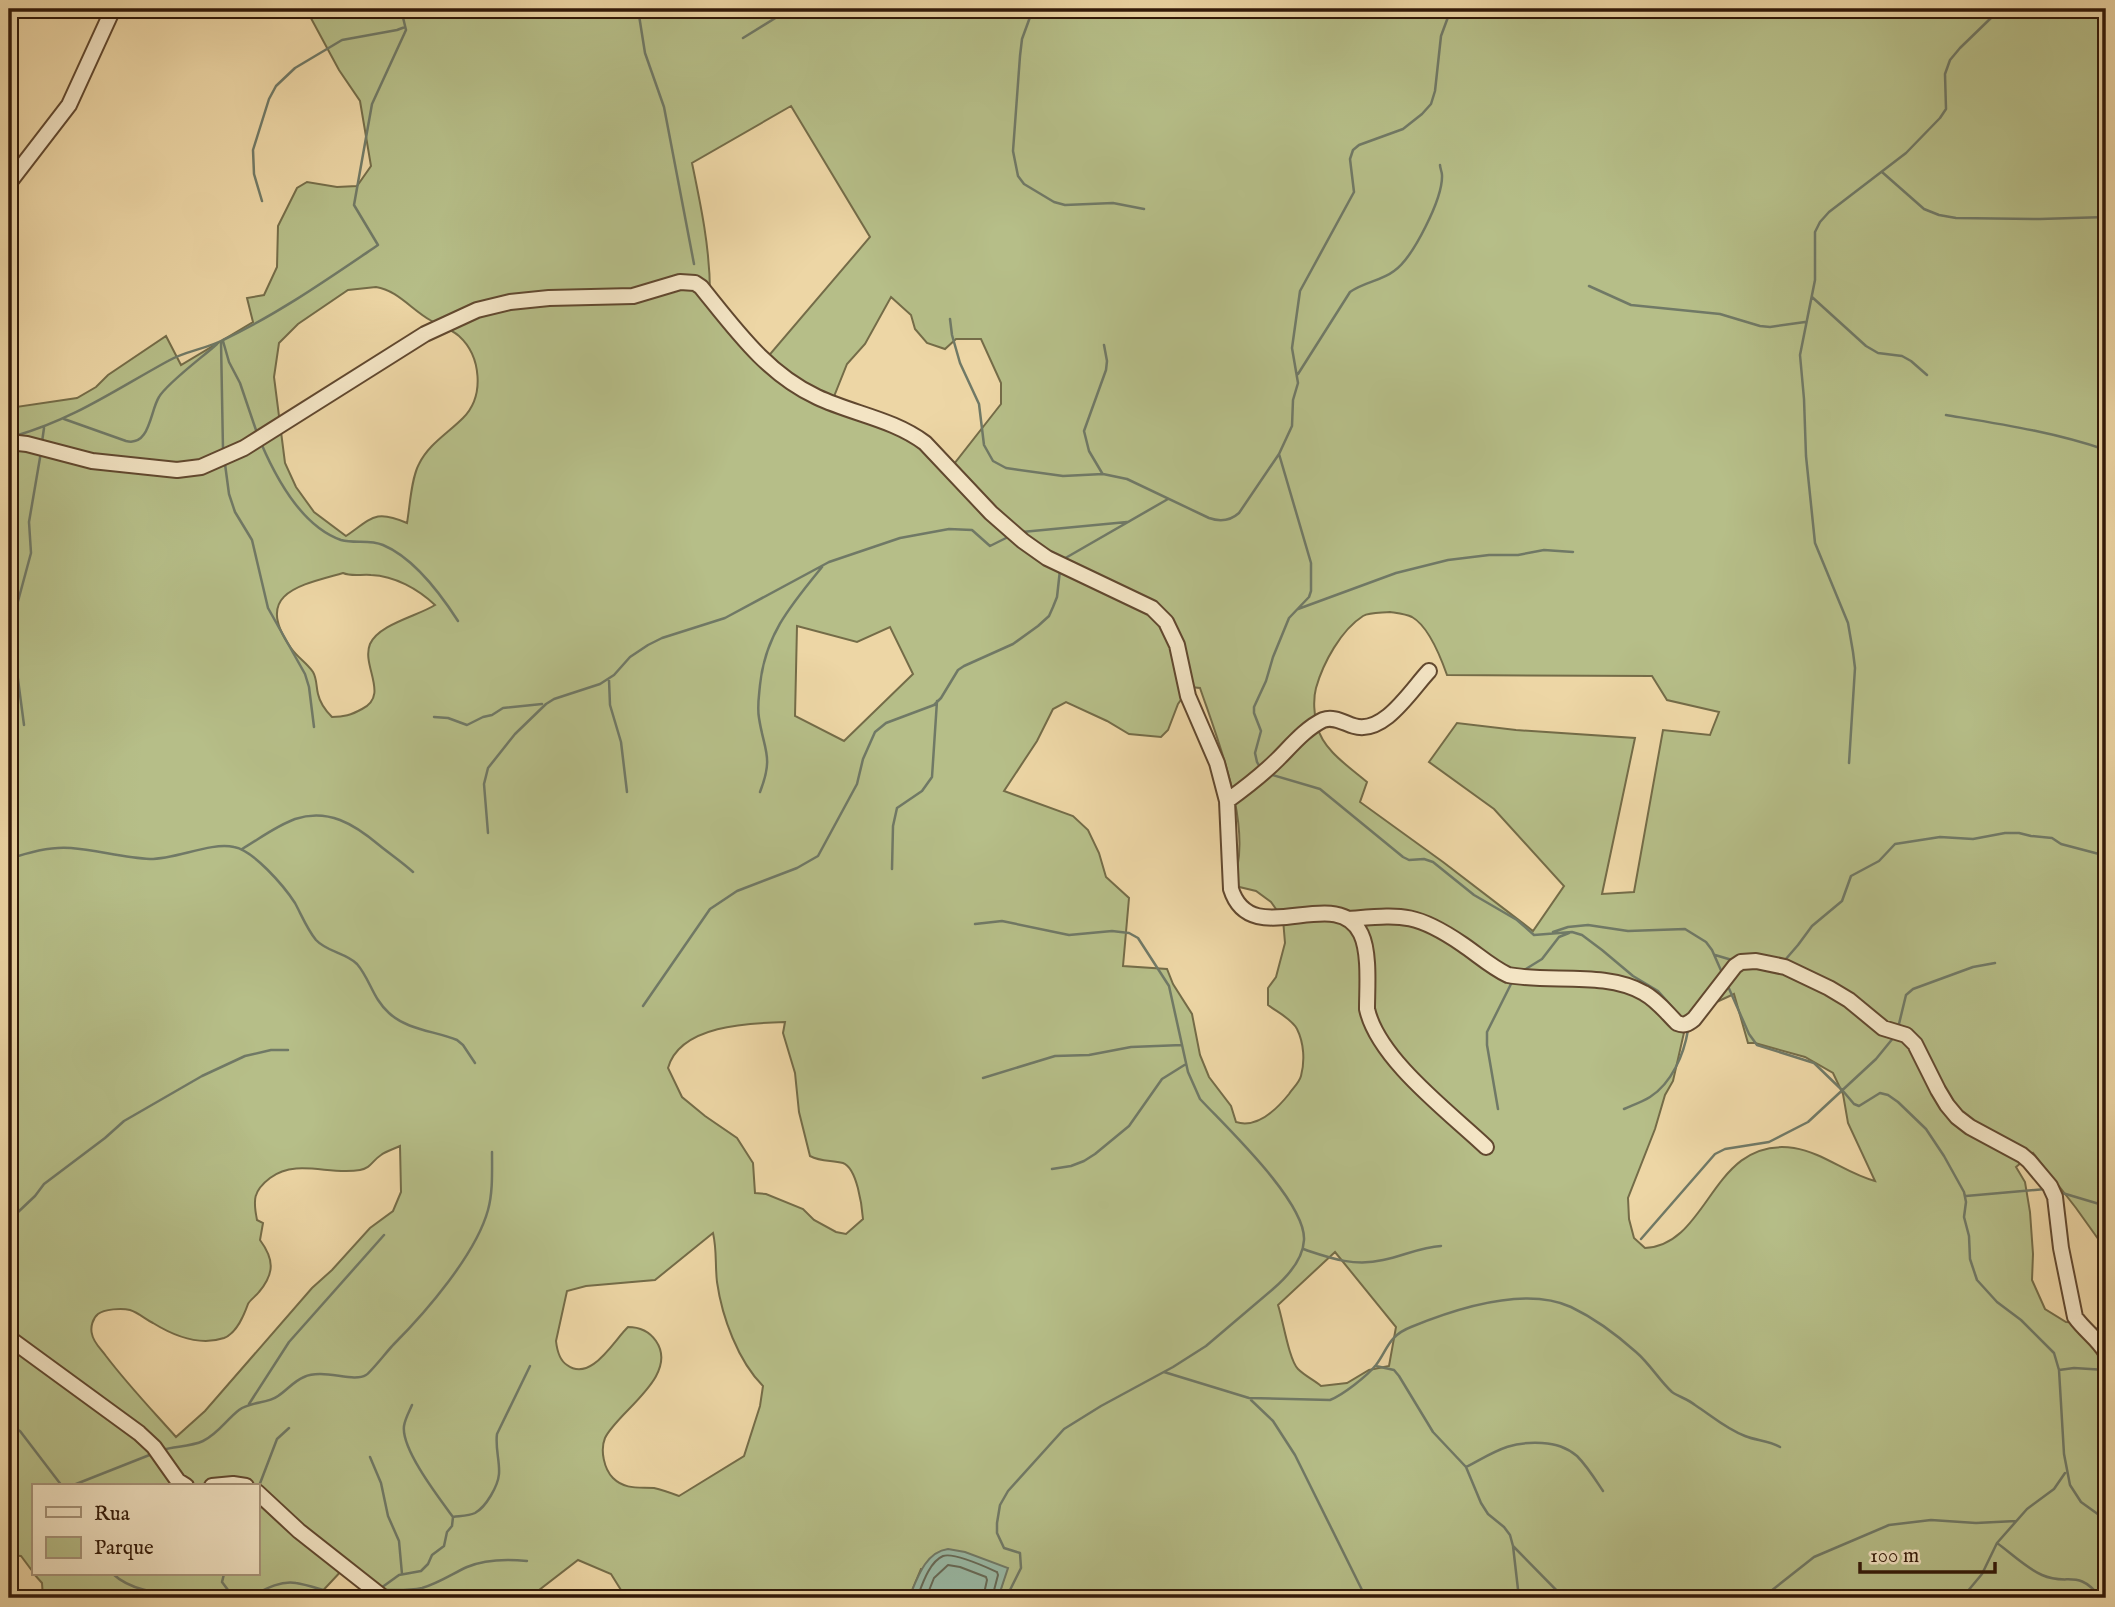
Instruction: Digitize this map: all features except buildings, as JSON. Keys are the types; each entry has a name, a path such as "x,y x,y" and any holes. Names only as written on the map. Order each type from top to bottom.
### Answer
{"street":[{"path":"9,183 69,105 113,9"},
{"path":"9,442 92,461 177,470 201,467 244,448 425,334 477,310 510,302 549,298 633,296 680,282 695,283 738,333 785,379 818,398 893,424 915,435 991,513 1023,541 1047,558 1143,603 1160,615 1177,645 1188,696 1217,764 1227,801 1233,898 1249,914 1257,916 1270,918 1332,914 1348,919 1356,925 1362,934 1365,947 1367,1009 1384,1046 1416,1082 1486,1147"},
{"path":"1227,801 1259,777 1310,729 1326,719 1334,718 1357,727 1378,724 1388,717 1429,671"},
{"path":"1348,919 1394,915 1427,922 1498,971 1519,977 1600,981 1632,987 1655,1000 1681,1024 1694,1019 1741,962 1756,961 1785,967 1829,988 1884,1028 1910,1038 1922,1055 1947,1105 1957,1117 2022,1155 2050,1186 2057,1206 2061,1248 2076,1317 2106,1353"},
{"path":"9,1338 139,1433 154,1447 183,1484"},
{"path":"259,1494 299,1531 384,1598"}],"green space":[{"path":"306,9 2106,9 2106,1250 2033,1153 2016,1167 2025,1182 2030,1212 2032,1280 2045,1309 2066,1322 2084,1323 2106,1333 2106,1598 998,1598 1007,1568 921,1569 909,1598 626,1598 611,1574 578,1560 539,1590 519,1596 520,1598 380,1598 345,1567 316,1598 43,1598 42,1583 36,1576 259,1576 259,1484 32,1484 32,1571 21,1556 9,1555 9,1485 12,1484 9,1473 15,1469 9,1451 9,408 77,398 166,336 181,365 253,322 247,298 264,295 277,267 278,226 297,188 307,182 337,187 357,186 371,166 360,101 339,70","holes":["791,106 870,237 766,359 710,293 707,244 692,163","376,287 398,296 423,316 459,336 472,354 477,376 475,399 463,418 433,445 419,464 412,485 407,523 380,516 368,520 346,536 314,512 296,487 285,463 274,377 279,343 298,324 348,290","891,297 911,315 915,329 927,343 945,349 956,339 981,339 1001,383 1001,404 950,469 913,438 833,399 847,364 865,344","343,573 380,576 406,584 435,605 390,626 375,637 368,653 374,696 370,703 344,716 332,717 325,709 313,672 293,651 280,629 277,615 279,603 287,594 312,582","1390,612 1404,614 1418,621 1433,643 1447,675 1652,676 1667,700 1719,712 1710,735 1663,730 1634,892 1602,894 1635,738 1457,723 1429,762 1494,809 1564,886 1533,931 1360,802 1367,782 1337,757 1320,735 1314,697 1323,668 1347,630 1363,616","797,626 857,642 890,627 913,674 844,741 795,716","1190,687 1200,688 1224,759 1232,787 1240,841 1238,865 1231,885 1256,891 1271,902 1283,919 1285,943 1276,977 1268,988 1268,1005 1295,1025 1302,1046 1302,1070 1300,1079 1279,1106 1252,1123 1236,1122 1231,1106 1209,1077 1200,1055 1192,1014 1167,969 1123,966 1129,898 1106,877 1088,830 1073,816 1004,791 1037,741 1053,709 1066,702 1129,734 1161,737 1168,730 1178,704","1734,994 1748,1043 1805,1057 1833,1073 1843,1094 1848,1123 1875,1181 1805,1151 1794,1148 1766,1149 1745,1158 1728,1174 1684,1229 1667,1242 1645,1248 1634,1238 1629,1219 1628,1198 1665,1095 1673,1081 1688,1015","785,1022 783,1033 795,1073 799,1112 810,1156 843,1163 848,1166 855,1179 863,1219 846,1234 836,1232 814,1220 803,1209 766,1194 755,1193 753,1163 737,1138 682,1097 668,1068 675,1054 686,1043 701,1035 735,1026","400,1146 401,1192 393,1211 370,1228 312,1288 205,1411 176,1437 96,1343 91,1328 96,1316 109,1310 127,1309 187,1338 206,1341 229,1336 270,1272 268,1253 260,1240 263,1223 257,1220 255,1207 260,1187 280,1172 291,1169 364,1169 378,1157","713,1233 717,1282 727,1324 746,1364 763,1386 760,1406 744,1456 679,1496 654,1488 627,1486 613,1478 604,1459 605,1438 654,1380 660,1367 661,1354 656,1341 647,1332 628,1327 593,1364 576,1369 564,1363 556,1341 567,1291 586,1286 655,1280","1335,1252 1396,1327 1389,1366 1369,1370 1347,1383 1321,1386 1295,1364 1278,1305"]}],"water":[{"path":"948,1549 965,1552 1008,1568 998,1598 909,1598 928,1561 933,1555"}],"waterway":[{"path":"15,436 56,421 175,358 243,330 378,245 354,205 372,104 406,30 401,9"},
{"path":"638,9 645,53 664,107 694,264"},
{"path":"743,38 790,9"},
{"path":"1033,9 1022,39 1020,56 1013,151 1018,176 1024,184 1054,202 1065,205 1113,203 1144,209"},
{"path":"950,319 960,363 979,404 984,445 993,461 1006,468 1063,476 1103,474 1127,479 1209,518 1225,520 1236,516 1279,454 1292,426 1293,400 1298,383 1292,348 1300,291 1354,192 1350,159 1353,150 1359,145 1403,129 1431,104 1441,36 1451,9"},
{"path":"1849,763 1855,668 1853,652 1848,623 1815,543 1806,456 1800,355 1815,280 1815,232 1829,212 1906,153 1940,118 1946,109 1945,74 1950,60 1992,17 1995,9"},
{"path":"262,201 254,174 253,150 269,99 276,86 295,68 342,40 405,27"},
{"path":"1298,374 1350,292 1394,271 1410,254 1426,227 1438,198 1442,175 1440,165"},
{"path":"1882,172 1924,209 1939,215 1956,218 2106,217"},
{"path":"1589,286 1631,305 1720,314 1770,327 1805,322"},
{"path":"1812,297 1866,346 1878,353 1902,356 1927,375"},
{"path":"221,341 223,450"},
{"path":"223,341 257,433"},
{"path":"64,419 126,441 140,439 163,391 217,344"},
{"path":"1102,473 1089,451 1084,431 1106,370 1104,345"},
{"path":"1946,415 2047,433 2106,450"},
{"path":"42,442 44,428"},
{"path":"261,443 282,485 314,524 341,540 378,543 405,558 425,577 458,621"},
{"path":"24,725 12,634 14,616 31,553 29,522 41,452"},
{"path":"1261,769 1255,753 1261,731 1254,707 1289,618 1309,597 1311,591 1311,563 1279,454"},
{"path":"225,464 229,494 235,512 252,540 268,608 305,674 314,727"},
{"path":"1062,560 1168,499"},
{"path":"1022,532 1127,522"},
{"path":"488,833 484,784 488,768 515,734 546,704 600,684 648,645 725,618 829,562 900,538 949,529 972,530 990,546 1010,536"},
{"path":"1298,609 1396,573 1448,560 1518,555 1544,550 1573,552"},
{"path":"760,792 767,754 758,710 767,651 781,622 822,567"},
{"path":"643,1006 710,909 737,891 797,868 818,856 857,784 863,759 875,732 886,723 934,705 958,670 1013,644 1049,616 1057,597 1060,570"},
{"path":"609,680 610,705 621,742 627,792"},
{"path":"892,869 893,826 897,808 922,791 932,777 937,701"},
{"path":"434,717 448,718 467,725 503,708 542,704"},
{"path":"1269,774 1320,789 1403,857 1433,862 1474,895 1517,920 1534,935 1572,932 1582,935 1633,976 1658,991 1682,1018"},
{"path":"242,849 295,819 319,815 340,820 360,831 413,872"},
{"path":"1785,960 1812,926 1842,901 1851,876 1879,861 1895,844 1940,837 1973,839 2019,833 2052,838 2061,844 2099,854 2106,859"},
{"path":"9,859 55,848 150,859 225,846 242,850 268,870 284,888 316,940 357,964 379,1002 389,1013 413,1027 457,1040 475,1063"},
{"path":"975,924 1002,921 1069,935 1112,931 1129,933 1138,938 1169,986 1188,1072 1200,1099 1279,1186 1301,1224 1304,1240 1301,1254 1284,1279 1206,1346 1064,1429 1008,1491 1000,1505 997,1533 1004,1548 1020,1553 1021,1568 1006,1598"},
{"path":"1553,932 1588,925 1628,931 1685,929 1706,942 1723,975"},
{"path":"1521,972 1542,959 1559,937 1569,933"},
{"path":"1715,955 1732,960"},
{"path":"1898,1028 1906,995 1913,989 1973,967 1995,963"},
{"path":"1498,1109 1487,1032 1512,982"},
{"path":"1727,984 1749,1034 1757,1045 1814,1063 1843,1091"},
{"path":"1624,1109 1650,1097 1665,1084 1680,1058 1688,1030"},
{"path":"1641,1239 1715,1154 1725,1149 1769,1142 1808,1122 1876,1059 1894,1037"},
{"path":"983,1078 1055,1056 1089,1055 1131,1047 1182,1045"},
{"path":"9,1228 16,1214 44,1184 124,1121 202,1076 245,1056 271,1050 288,1050"},
{"path":"1052,1169 1071,1166 1095,1154 1129,1126 1162,1079 1186,1064"},
{"path":"1843,1091 1859,1106 1880,1093 1888,1095 1926,1129 1944,1156 1964,1192 1964,1217 1969,1236 1970,1259 1977,1280 1997,1302 2021,1320 2054,1353 2059,1370 2064,1454 2070,1485 2081,1502 2106,1520"},
{"path":"162,1450 203,1441 239,1410 274,1399 304,1377 320,1374 354,1377 366,1375 435,1299 473,1245 490,1203 492,1152"},
{"path":"1966,1196 2046,1189"},
{"path":"2059,1192 2106,1206"},
{"path":"249,1404 289,1342 384,1235"},
{"path":"1303,1249 1352,1262 1372,1262 1441,1246"},
{"path":"1164,1372 1249,1398 1330,1400 1348,1390 1367,1374 1393,1339 1411,1327 1448,1313 1490,1302 1512,1299 1553,1301 1580,1311 1613,1333 1641,1357 1675,1394 1738,1433 1780,1447"},
{"path":"453,1517 475,1513 494,1490 499,1474 497,1434 530,1366"},
{"path":"1376,1366 1394,1370 1399,1376 1433,1432 1466,1467 1488,1514 1510,1535 1519,1598"},
{"path":"2059,1370 2106,1370"},
{"path":"1251,1400 1273,1421 1295,1455 1366,1598"},
{"path":"381,1588 399,1575 421,1571 432,1555 444,1546 447,1532 452,1526 453,1517 422,1473 408,1447 404,1426 412,1405"},
{"path":"9,1425 20,1431 60,1484"},
{"path":"259,1486 277,1439 289,1428"},
{"path":"1466,1467 1511,1446 1552,1444 1577,1456 1603,1491"},
{"path":"76,1484 152,1454"},
{"path":"370,1457 381,1483 388,1516 399,1541 402,1574"},
{"path":"1962,1598 1982,1574 1997,1543 2027,1509 2054,1489 2065,1473"},
{"path":"1771,1591 1814,1557 1889,1525 1931,1520 1976,1523 2016,1521"},
{"path":"1997,1543 2036,1572 2051,1578 2079,1580 2101,1598"},
{"path":"1513,1546 1564,1598"},
{"path":"383,1590 422,1588 482,1562 527,1561"},
{"path":"116,1576 141,1589 194,1598"},
{"path":"224,1576 222,1582 234,1598"},
{"path":"248,1598 290,1582 345,1595 373,1594"}]}
